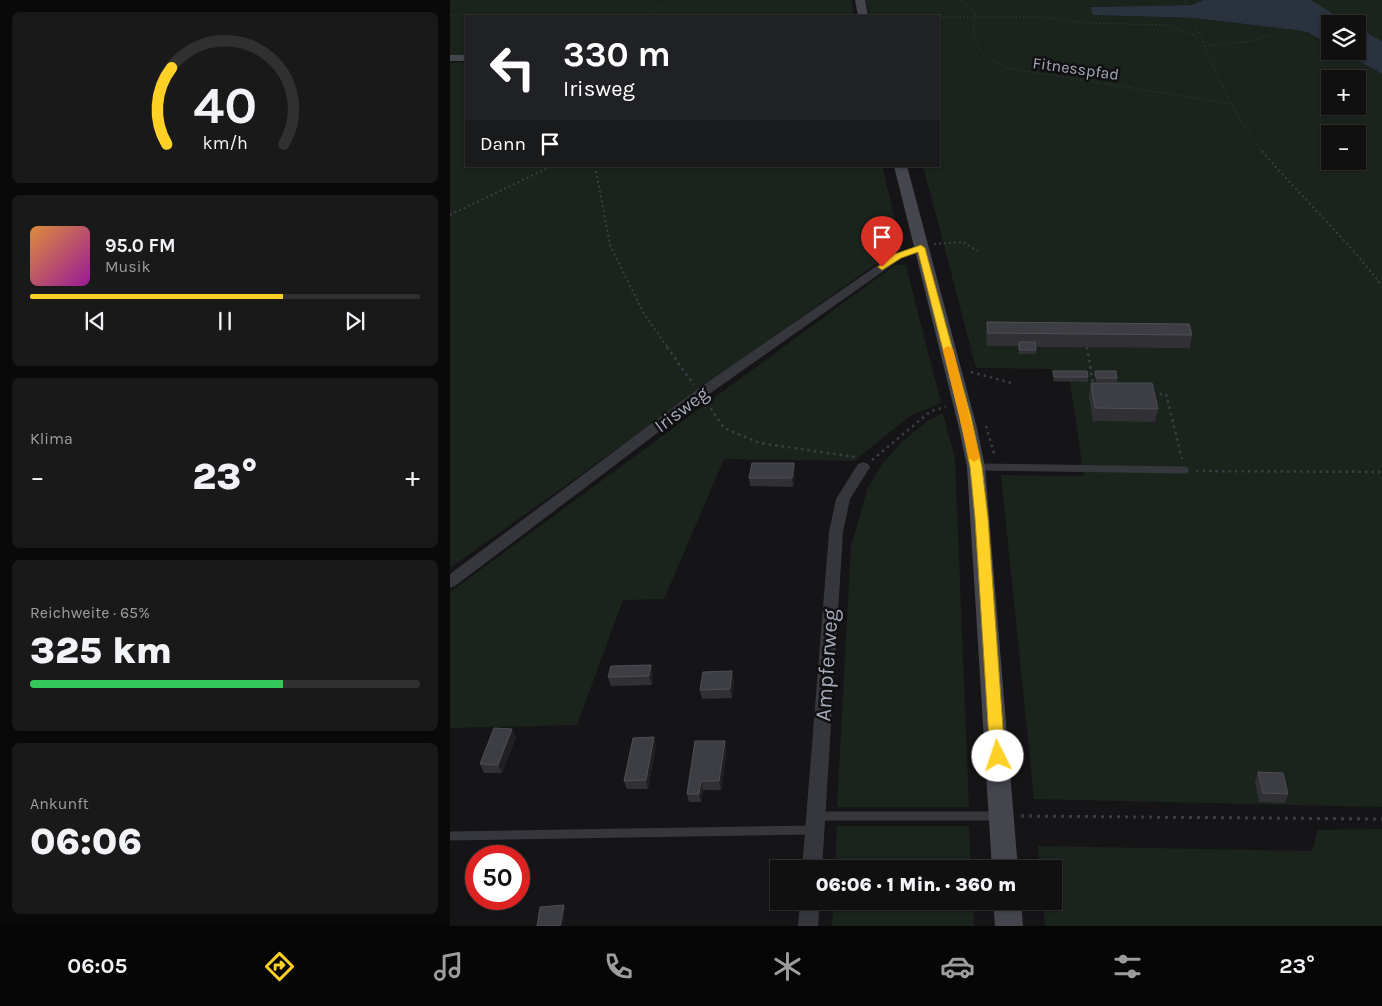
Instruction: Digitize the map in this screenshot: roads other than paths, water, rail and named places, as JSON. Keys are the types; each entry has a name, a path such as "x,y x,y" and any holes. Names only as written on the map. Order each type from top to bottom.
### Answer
{"main road":[{"path":"860,0 863,15"},
{"path":"450,58 465,58"},
{"path":"900,167 962,402 976,467 982,518 1004,860"},
{"path":"1008,910 1009,926"}],"street":[{"name":"Irisweg","path":"450,582 700,394 898,256 921,248"},
{"name":"Ampferweg","path":"813,860 836,532 843,499 868,463"},
{"path":"808,926 809,910"}],"lane":[{"path":"976,467 1185,470"},
{"path":"450,836 1002,816"}],"water":[{"path":"1203,0 1311,0 1335,15 1321,15 1321,40 1307,32 1194,18 1093,15 1090,7 1192,5"},
{"path":"1366,32 1382,41 1382,74 1357,60 1366,60"}]}
